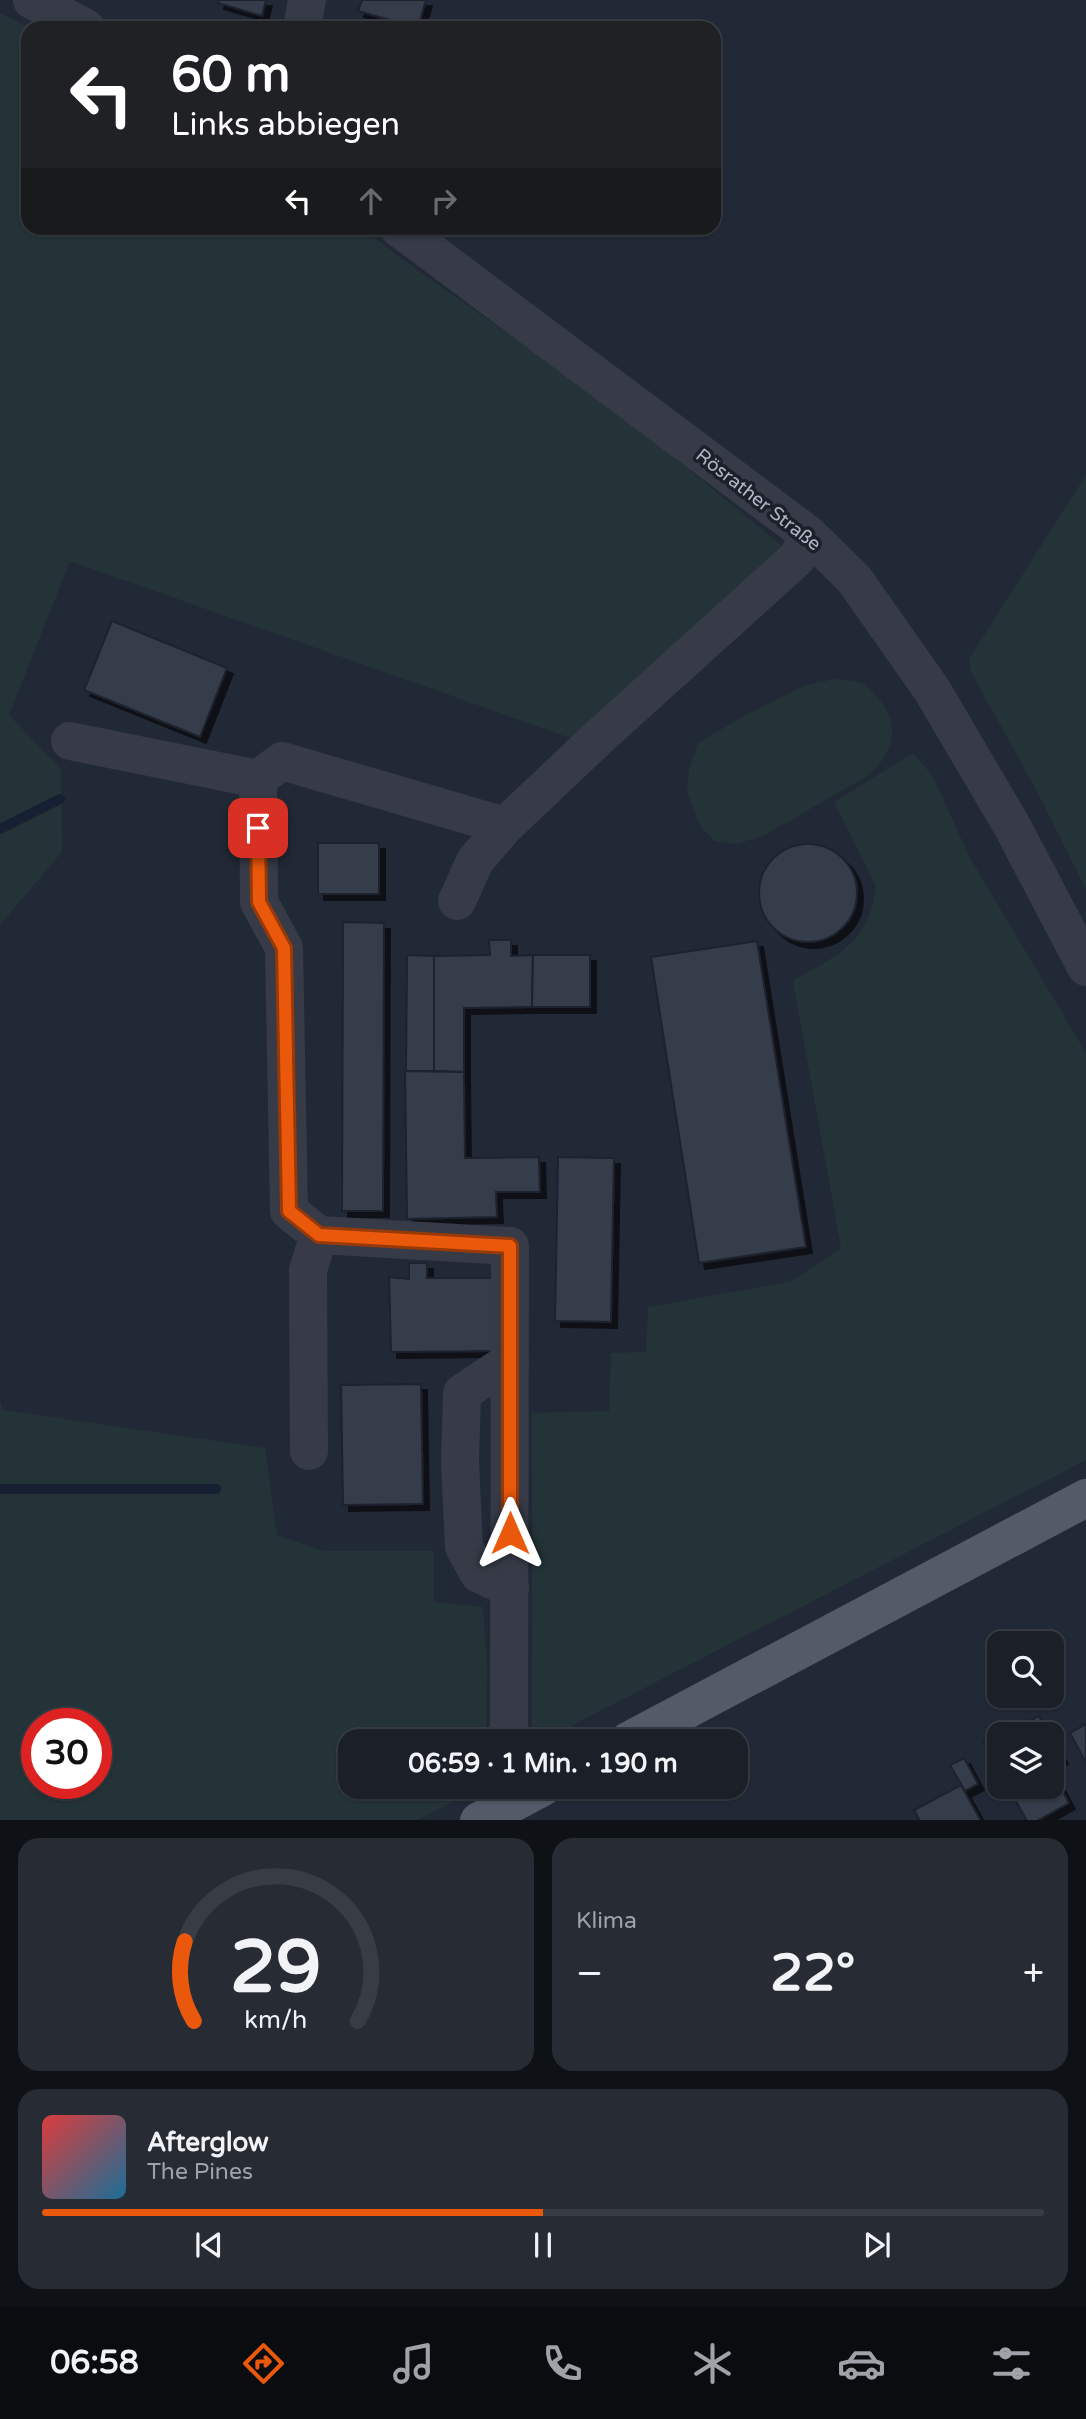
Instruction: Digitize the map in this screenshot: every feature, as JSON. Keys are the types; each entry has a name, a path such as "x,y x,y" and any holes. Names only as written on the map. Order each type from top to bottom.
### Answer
{"main road":[{"path":"651,1729 1086,1498"}],"street":[{"path":"32,0 72,21"},
{"path":"302,21 307,0"},
{"name":"Rösrather Straße","path":"408,235 809,535 854,579 932,690 1012,826 1086,967"},
{"path":"457,901 475,861 505,826 797,558 809,535"},
{"path":"71,741 258,779 282,761 505,826"},
{"path":"258,779 259,902 284,948 289,1211 319,1235 510,1246 509,1729"},
{"path":"309,1451 308,1270 319,1235"},
{"path":"510,1362 462,1393 460,1462 464,1547 479,1574 510,1588"}],"shaded area":[{"path":"0,13 21,24 21,235 370,235 614,408 797,558 579,741 70,561 9,715 61,769 62,852 0,925"},
{"path":"1086,475 1086,889 1039,795 971,672 969,659"},
{"path":"834,679 864,684 883,704 889,715 892,736 885,756 878,766 869,775 765,835 736,844 715,841 701,827 687,793 689,769 698,743 749,713 804,686"},
{"path":"913,753 932,775 970,858 1086,1053 1086,1460 565,1729 532,1729 532,1413 609,1411 611,1353 646,1352 648,1307 790,1282 841,1248 793,981 848,946 867,921 872,905 876,886 834,802"},
{"path":"0,1400 3,1410 265,1448 277,1535 323,1551 434,1551 434,1602 483,1607 487,1666 486,1729 338,1729 338,1799 458,1799 418,1820 0,1820"}],"building":[{"path":"219,0 266,0 262,16 218,3"},
{"path":"362,0 426,0 420,21 393,21 358,11"},
{"path":"112,621 227,668 200,737 84,690"},
{"path":"318,843 379,843 379,894 318,894"},
{"path":"808,844 827,848 842,859 853,874 857,893 853,912 842,927 827,938 808,942 789,938 774,927 763,912 759,893 763,874 774,859 789,848"},
{"path":"343,922 384,923 383,1211 342,1211"},
{"path":"489,940 511,940 511,956 533,955 532,1007 464,1008 464,1072 434,1071 434,956 490,955"},
{"path":"757,941 806,1247 699,1263 651,957"},
{"path":"407,955 434,956 434,1071 406,1071"},
{"path":"533,955 590,955 590,1007 532,1007"},
{"path":"405,1071 464,1072 465,1158 539,1157 540,1192 496,1192 497,1217 407,1219"},
{"path":"558,1157 614,1158 611,1322 555,1321"},
{"path":"409,1263 427,1263 427,1278 497,1278 497,1351 391,1352 389,1277 409,1279"},
{"path":"421,1384 423,1504 343,1505 341,1385"},
{"path":"1039,1716 1042,1722 1028,1722"},
{"path":"1086,1724 1086,1763 1070,1733"},
{"path":"964,1758 978,1784 965,1791 950,1765"},
{"path":"961,1785 980,1820 919,1820 914,1810"},
{"path":"1064,1794 1069,1803 1039,1820 1026,1820 1015,1799 1064,1799"}],"waterway":[{"path":"0,829 60,799"},
{"path":"0,1489 216,1489"}],"route":[{"path":"258,828 259,902 284,948 289,1211 319,1235 510,1246 510,1533"}]}
